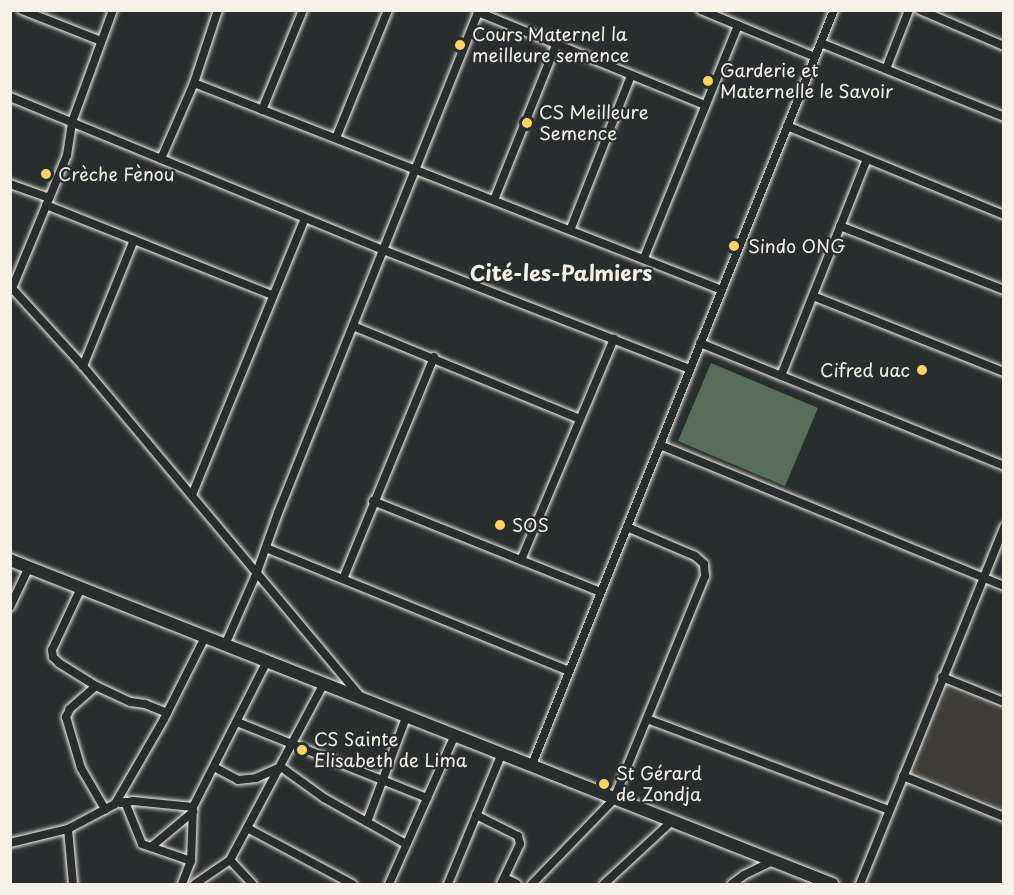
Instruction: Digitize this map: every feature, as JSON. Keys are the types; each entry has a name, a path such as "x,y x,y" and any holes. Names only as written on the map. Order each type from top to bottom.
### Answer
{"street":[{"path":"22,10 100,41"},
{"path":"113,10 72,122 67,155 11,289 83,366 361,697"},
{"path":"161,159 194,83 218,10"},
{"path":"262,110 303,10"},
{"path":"336,138 388,10"},
{"path":"701,10 815,57"},
{"path":"532,765 834,10"},
{"path":"886,69 909,10"},
{"path":"920,10 1004,46"},
{"path":"225,645 257,572 479,11 556,45 705,105"},
{"path":"644,258 738,25"},
{"path":"821,43 1003,116"},
{"path":"494,200 556,45"},
{"path":"571,228 631,76"},
{"path":"194,83 414,171 571,228 722,290"},
{"path":"10,97 383,250 690,369"},
{"path":"787,126 1004,215"},
{"path":"782,376 867,159"},
{"path":"10,184 134,240 272,296"},
{"path":"192,495 305,218"},
{"path":"840,226 1004,290"},
{"path":"83,366 134,240"},
{"path":"813,296 1004,372"},
{"path":"353,326 434,357 580,419"},
{"path":"521,560 614,339"},
{"path":"700,343 1004,466"},
{"path":"343,579 373,501 434,357"},
{"path":"660,445 1004,586"},
{"path":"373,501 601,592"},
{"path":"532,885 614,799 705,576 704,564 695,556 627,527"},
{"path":"860,885 1004,527"},
{"path":"266,548 569,671"},
{"path":"10,560 832,885"},
{"path":"10,607 29,567"},
{"path":"81,588 52,650 59,663 96,686 130,702 145,704 167,713"},
{"path":"115,804 167,713 205,637"},
{"path":"151,847 193,809 266,663"},
{"path":"942,677 1004,702"},
{"path":"195,885 230,860 249,829 324,683"},
{"path":"96,686 70,709 66,717 81,768 105,809"},
{"path":"367,822 406,715"},
{"path":"647,719 889,810"},
{"path":"237,722 293,743 381,782 427,798"},
{"path":"389,885 455,735"},
{"path":"448,885 502,753"},
{"path":"213,767 238,780 256,778 281,767"},
{"path":"281,767 324,798 406,844"},
{"path":"903,776 1004,817"},
{"path":"125,802 139,842 191,861"},
{"path":"10,843 68,829 115,804 125,802 193,809"},
{"path":"182,885 191,861 193,809"},
{"path":"476,815 518,836 520,844 503,881 517,885"},
{"path":"604,885 671,822"},
{"path":"68,829 73,885"},
{"path":"249,829 352,885"},
{"path":"230,860 252,885"},
{"path":"732,885 744,874 772,861"}],"shaded area":[{"path":"948,688 1003,710 1003,808 914,772"}],"green space":[{"path":"711,363 818,408 785,486 678,441"}],"place":[{"name":"Cours Maternel la meilleure semence","path":"460,45"},
{"name":"Garderie et Maternelle le Savoir","path":"708,81"},
{"name":"CS Meilleure Semence","path":"527,123"},
{"name":"Crèche Fènou","path":"46,174"},
{"name":"Sindo ONG","path":"734,246"},
{"name":"Cifred uac","path":"922,370"},
{"name":"SOS","path":"500,525"},
{"name":"CS Sainte Elisabeth de Lima","path":"302,750"},
{"name":"St Gérard de Zondja","path":"604,784"}],"district":[{"name":"Cité-les-Palmiers","path":"561,272"}]}
